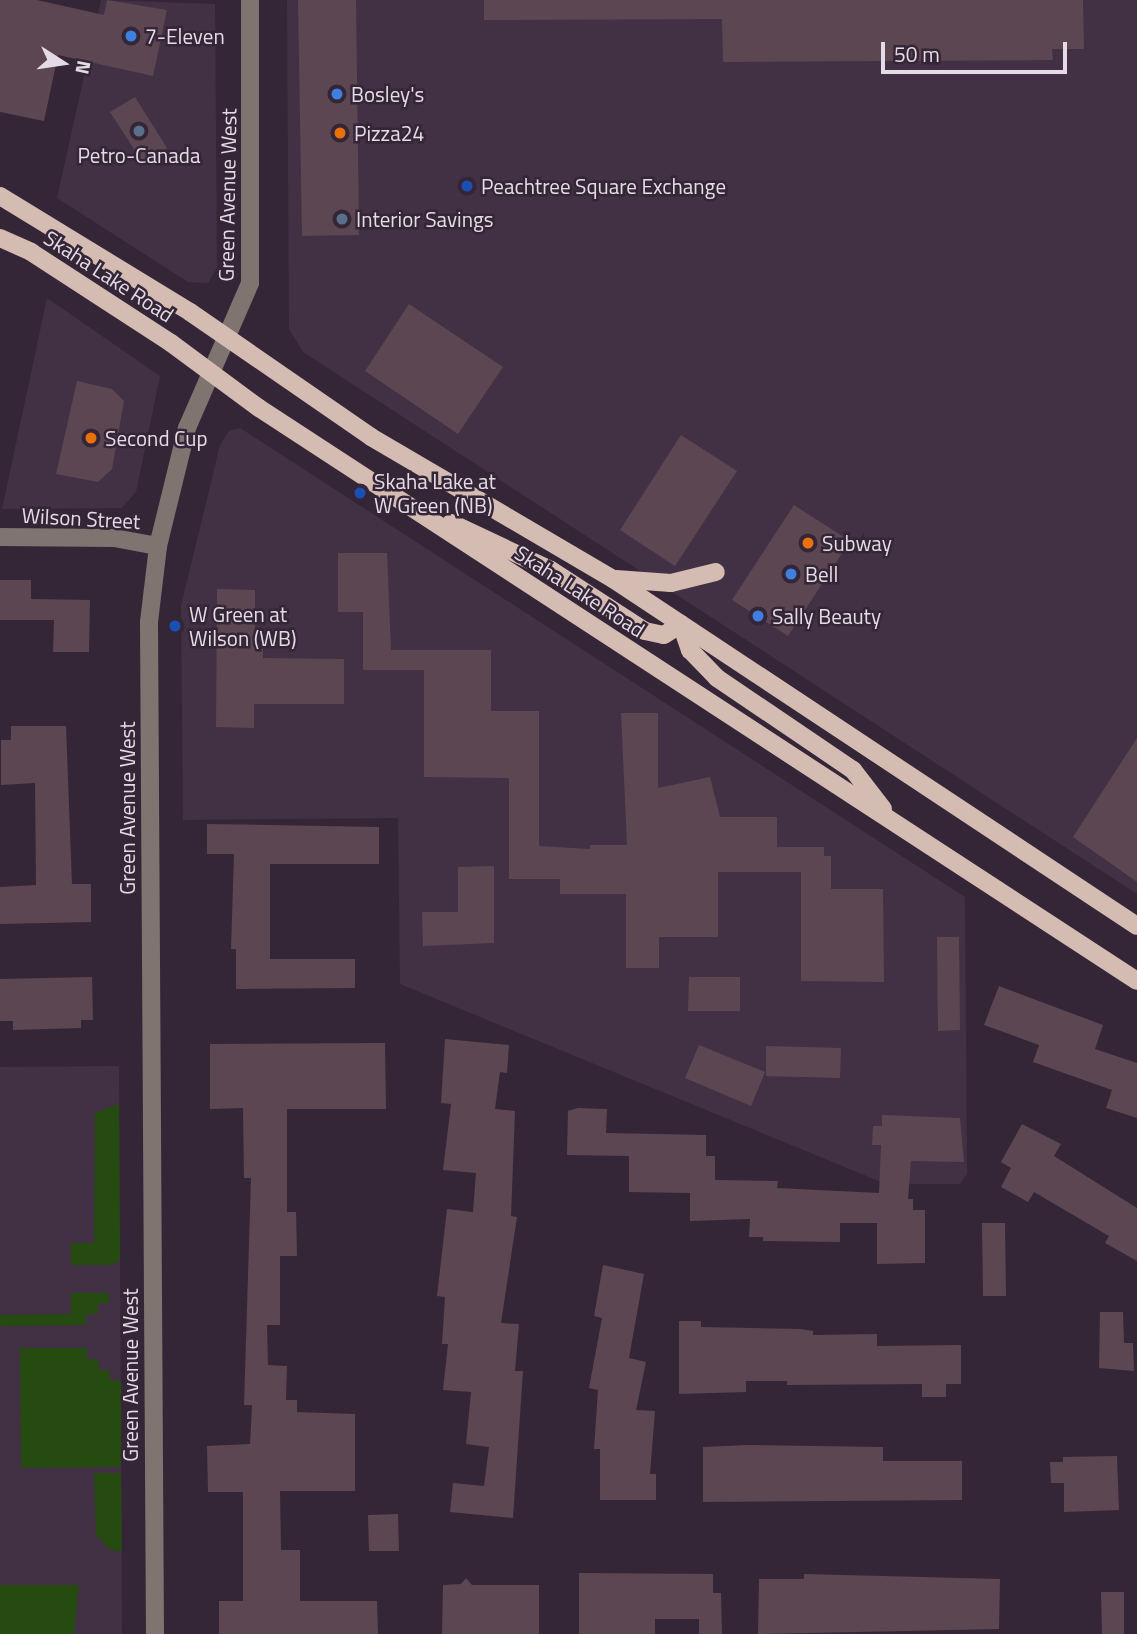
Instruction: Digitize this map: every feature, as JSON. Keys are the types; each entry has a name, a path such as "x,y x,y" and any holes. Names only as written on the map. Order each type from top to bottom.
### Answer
{"main road":[{"name":"Skaha Lake Road","path":"0,196 63,231 371,437 613,579 1137,926"},
{"name":"Skaha Lake Road","path":"0,237 31,253 390,494 1137,981"},
{"path":"390,494 551,570 645,631 664,635 681,624 690,650 717,678 853,770 891,821"},
{"path":"613,579 671,583 716,572"}],"street":[{"name":"Green Avenue West","path":"155,1634 149,622 158,546 187,428 228,340 250,283 250,0"},
{"name":"Wilson Street","path":"0,537 114,538 158,546"}],"shaded area":[{"path":"101,0 215,4 217,268 208,283 188,282 57,198"},
{"path":"287,0 1137,0 1137,894 303,352 289,329"},
{"path":"47,298 160,376 136,492 122,508 2,509"},
{"path":"240,428 965,897 967,1174 960,1184 886,1184 400,984 398,818 183,820 181,606 220,445 229,431"},
{"path":"119,1066 122,1634 0,1634 0,1067"}],"green space":[{"path":"119,1104 120,1260 112,1265 71,1265 71,1243 94,1243 95,1113"},
{"path":"71,1293 109,1293 109,1303 98,1303 98,1314 86,1314 86,1325 0,1326 0,1315 71,1314"},
{"path":"20,1348 87,1348 87,1359 98,1359 99,1370 109,1370 110,1380 121,1381 121,1467 21,1468"},
{"path":"94,1473 121,1473 122,1552 109,1549 96,1535"},
{"path":"0,1585 79,1585 74,1634 0,1634"}],"building":[{"path":"0,0 37,0 104,15 107,0 167,10 153,76 58,55 44,121 0,112"},
{"path":"298,0 356,0 359,235 302,236"},
{"path":"484,0 1083,0 1084,49 1052,49 1053,60 723,62 722,19 484,20"},
{"name":"Petro-Canada","path":"135,97 167,148 143,163 110,112"},
{"path":"409,304 503,367 458,434 365,371"},
{"name":"Second Cup","path":"77,381 112,389 124,401 112,469 98,482 56,474"},
{"path":"681,435 737,471 675,566 620,530"},
{"path":"794,505 850,541 788,636 732,600"},
{"path":"338,553 387,553 391,650 491,650 491,711 539,711 539,846 590,849 590,845 627,845 621,713 658,713 658,788 710,777 720,817 777,817 777,847 824,847 824,856 831,856 831,889 883,889 884,982 801,981 801,872 718,872 718,937 659,937 659,968 626,968 626,894 560,894 560,879 509,879 509,778 424,777 424,670 363,670 363,612 338,612"},
{"path":"0,580 31,580 31,599 90,600 89,652 53,652 54,620 0,620"},
{"path":"217,589 255,590 255,649 263,649 263,658 344,659 344,704 254,704 254,728 216,727"},
{"path":"11,726 66,726 72,884 91,884 91,922 0,924 0,887 36,885 35,783 1,785 1,740 11,740"},
{"path":"1137,738 1137,882 1073,837"},
{"path":"207,824 379,827 379,864 270,864 270,959 355,959 355,988 236,989 236,949 231,949 234,854 207,854"},
{"path":"494,866 494,943 423,946 422,912 458,912 458,867"},
{"path":"937,937 959,937 960,1030 938,1031"},
{"path":"92,977 93,1020 81,1020 81,1028 13,1030 13,1021 0,1021 0,979"},
{"path":"689,977 740,977 740,1011 688,1011"},
{"path":"999,986 1103,1025 1095,1049 1137,1063 1137,1118 1106,1108 1112,1090 1033,1062 1039,1045 984,1025"},
{"path":"445,1039 509,1045 507,1073 500,1072 495,1109 515,1111 511,1216 517,1217 501,1323 519,1324 515,1371 523,1371 513,1518 450,1512 453,1483 484,1486 489,1447 466,1444 471,1392 443,1390 448,1344 442,1344 445,1297 437,1296 447,1209 473,1212 476,1173 443,1170 451,1104 441,1103"},
{"path":"385,1043 386,1109 287,1109 287,1212 296,1212 297,1256 280,1256 280,1325 267,1325 268,1365 287,1366 286,1400 297,1400 297,1412 355,1414 355,1491 280,1491 281,1550 300,1550 300,1601 377,1601 378,1634 219,1634 219,1601 243,1601 243,1492 208,1492 207,1446 250,1444 252,1405 244,1405 251,1178 244,1178 243,1108 210,1109 210,1044"},
{"path":"699,1045 765,1072 751,1106 685,1078"},
{"path":"766,1046 841,1048 840,1078 766,1076"},
{"path":"578,1108 607,1109 606,1133 706,1135 706,1156 715,1156 715,1180 778,1181 777,1188 879,1193 881,1145 872,1145 873,1126 882,1126 882,1115 960,1118 964,1162 911,1161 908,1199 913,1199 913,1210 925,1210 925,1263 877,1264 877,1223 840,1223 840,1242 763,1241 763,1237 749,1237 750,1219 690,1221 690,1193 629,1192 629,1156 567,1155 568,1111"},
{"path":"1022,1124 1061,1144 1054,1156 1137,1208 1137,1261 1105,1243 1109,1236 1034,1192 1028,1202 1001,1187 1011,1168 1001,1162"},
{"path":"982,1223 1005,1223 1006,1296 983,1296"},
{"path":"603,1265 644,1274 629,1358 646,1362 636,1410 655,1411 650,1474 656,1474 656,1500 600,1500 600,1449 594,1449 598,1390 589,1388 602,1318 594,1316"},
{"path":"1100,1312 1123,1312 1124,1343 1133,1343 1134,1371 1099,1368"},
{"path":"679,1321 701,1321 701,1327 800,1329 813,1331 813,1335 877,1334 877,1346 961,1345 961,1384 946,1384 946,1397 922,1397 922,1384 787,1385 787,1381 746,1381 746,1392 679,1394"},
{"path":"703,1447 883,1447 883,1461 962,1461 962,1500 703,1502"},
{"path":"1117,1456 1119,1510 1064,1512 1064,1483 1051,1483 1050,1462 1063,1462 1063,1457"},
{"path":"398,1514 399,1551 369,1551 368,1515"},
{"path":"579,1573 713,1574 713,1593 721,1593 722,1634 699,1634 699,1619 655,1619 655,1634 579,1634"},
{"path":"804,1574 1000,1579 999,1629 758,1634 759,1579 804,1579"},
{"path":"466,1578 472,1585 539,1585 539,1634 442,1634 443,1585 461,1584"},
{"path":"1101,1592 1124,1592 1124,1634 1102,1634"}],"place":[{"name":"7-Eleven","path":"131,36"},
{"name":"Bosley's","path":"337,94"},
{"name":"Petro-Canada","path":"139,131"},
{"name":"Pizza24","path":"340,133"},
{"name":"Peachtree Square Exchange","path":"467,186"},
{"name":"Interior Savings","path":"342,219"},
{"name":"Second Cup","path":"91,438"},
{"name":"Skaha Lake at W Green (NB)","path":"360,493"},
{"name":"Subway","path":"808,543"},
{"name":"Bell","path":"791,574"},
{"name":"Sally Beauty","path":"758,616"},
{"name":"W Green at Wilson (WB)","path":"175,626"}]}
